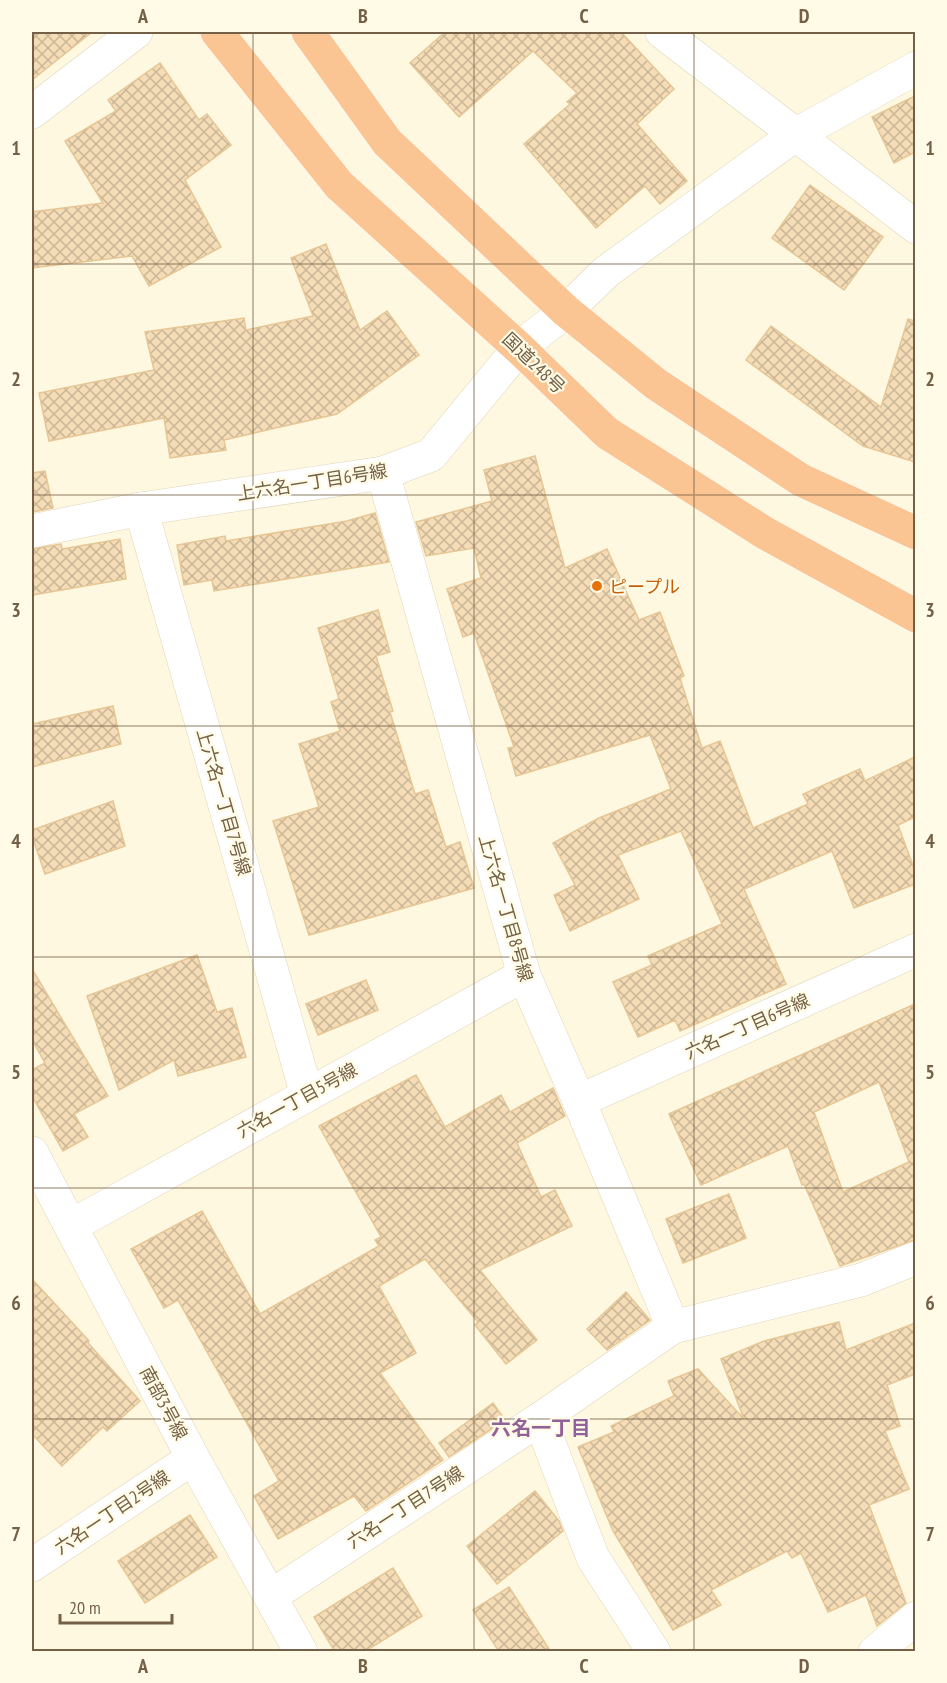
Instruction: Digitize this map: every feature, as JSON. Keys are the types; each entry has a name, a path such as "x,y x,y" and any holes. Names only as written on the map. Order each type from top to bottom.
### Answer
{"highway":[{"name":"国道248号","path":"217,32 339,185 519,348 607,433 765,532 915,616"},
{"path":"308,32 387,142 566,311 656,384 801,480 915,533"}],"street":[{"path":"32,112 136,32"},
{"path":"662,32 915,227"},
{"name":"上六名一丁目6号線","path":"32,531 141,509 383,473 431,455 519,348 566,311 606,272 795,135 915,68"},
{"name":"上六名一丁目8号線","path":"383,473 524,975 673,1327"},
{"name":"上六名一丁目7号線","path":"141,509 307,1095"},
{"name":"六名一丁目6号線","path":"579,1101 915,950"},
{"name":"六名一丁目5号線","path":"71,1226 524,975"},
{"name":"南部3号線","path":"32,1153 193,1458 301,1652"},
{"path":"673,1327 861,1280 915,1258"},
{"name":"六名一丁目7号線","path":"271,1596 540,1419 673,1327"},
{"path":"540,1419 593,1558 654,1652"},
{"name":"六名一丁目2号線","path":"32,1565 193,1458"},
{"path":"875,1652 915,1618"}],"building":[{"path":"32,32 92,32 32,80"},
{"path":"445,32 621,32 674,89 637,124 687,181 660,204 645,186 596,228 524,144 570,104 567,102 577,93 533,51 459,117 410,63"},
{"path":"160,63 199,120 207,114 231,145 185,180 221,247 149,286 132,256 32,268 32,212 103,203 65,141 116,111 108,100"},
{"path":"915,96 915,152 894,163 872,117"},
{"path":"810,185 883,237 844,290 772,238"},
{"path":"326,244 360,330 387,311 419,355 337,414 224,440 226,450 170,458 164,418 49,441 39,393 154,370 145,332 244,318 246,330 313,316 291,258"},
{"path":"908,319 915,321 915,462 863,446 746,360 771,326 881,407"},
{"path":"535,456 565,568 607,549 639,620 660,612 684,676 680,678 702,748 720,741 753,828 808,804 803,794 860,769 865,781 915,757 915,817 898,825 915,871 915,884 854,908 832,851 744,889 786,984 680,1031 675,1020 638,1037 613,982 652,965 648,956 722,924 681,831 618,855 639,899 570,931 554,895 575,885 553,843 599,818 671,789 650,735 516,776 508,748 514,747 474,633 463,637 447,589 481,578 474,548 426,556 416,522 492,501 484,470"},
{"path":"45,471 53,508 32,512 32,473"},
{"path":"375,513 389,562 214,591 212,580 184,585 177,545 225,536 226,541 347,521"},
{"path":"120,539 126,579 32,595 32,549 61,544 62,549"},
{"path":"378,610 390,652 376,656 415,794 428,790 446,847 460,842 474,888 309,935 273,821 319,807 299,744 340,731 331,702 339,699 318,628"},
{"path":"113,706 121,744 32,767 32,724"},
{"path":"113,801 125,846 45,874 32,830"},
{"path":"197,955 217,1012 232,1008 246,1057 178,1076 174,1060 119,1090 87,996"},
{"path":"32,969 108,1096 74,1114 88,1137 63,1151 32,1096 32,1070 45,1063 32,1040"},
{"path":"366,980 378,1010 318,1035 306,1004"},
{"path":"915,1004 915,1240 840,1266 804,1184 802,1185 788,1146 701,1185 669,1114","holes":["879,1082 909,1162 843,1192 814,1112"]},
{"path":"416,1075 445,1127 501,1095 510,1112 553,1088 565,1116 517,1143 541,1197 555,1190 572,1226 480,1270 537,1340 506,1364 475,1325 478,1322 425,1259 379,1286 416,1353 380,1373 443,1460 366,1511 354,1496 278,1539 254,1496 279,1481 178,1300 164,1308 131,1249 202,1211 260,1314 379,1246 375,1240 381,1237 319,1126"},
{"path":"729,1194 746,1238 683,1263 666,1219"},
{"path":"32,1279 140,1401 107,1431 103,1427 62,1466 32,1434"},
{"path":"626,1292 650,1320 607,1350 587,1329"},
{"path":"839,1322 846,1350 915,1323 915,1374 887,1385 900,1426 885,1431 909,1489 869,1505 906,1603 877,1626 866,1595 828,1612 801,1553 792,1558 787,1551 711,1590 721,1605 673,1630 613,1531 578,1447 614,1432 611,1426 674,1396 668,1381 698,1369 744,1419 721,1359 764,1341"},
{"path":"493,1403 505,1420 449,1457 439,1443"},
{"path":"535,1491 559,1521 563,1531 497,1584 467,1546"},
{"path":"190,1515 217,1557 145,1603 118,1561"},
{"path":"393,1568 422,1616 364,1652 335,1652 314,1617"},
{"path":"509,1587 551,1652 499,1652 473,1610"}],"place":[{"name":"ピープル","path":"597,586"}],"district":[{"name":"六名一丁目","path":"541,1428"}]}
